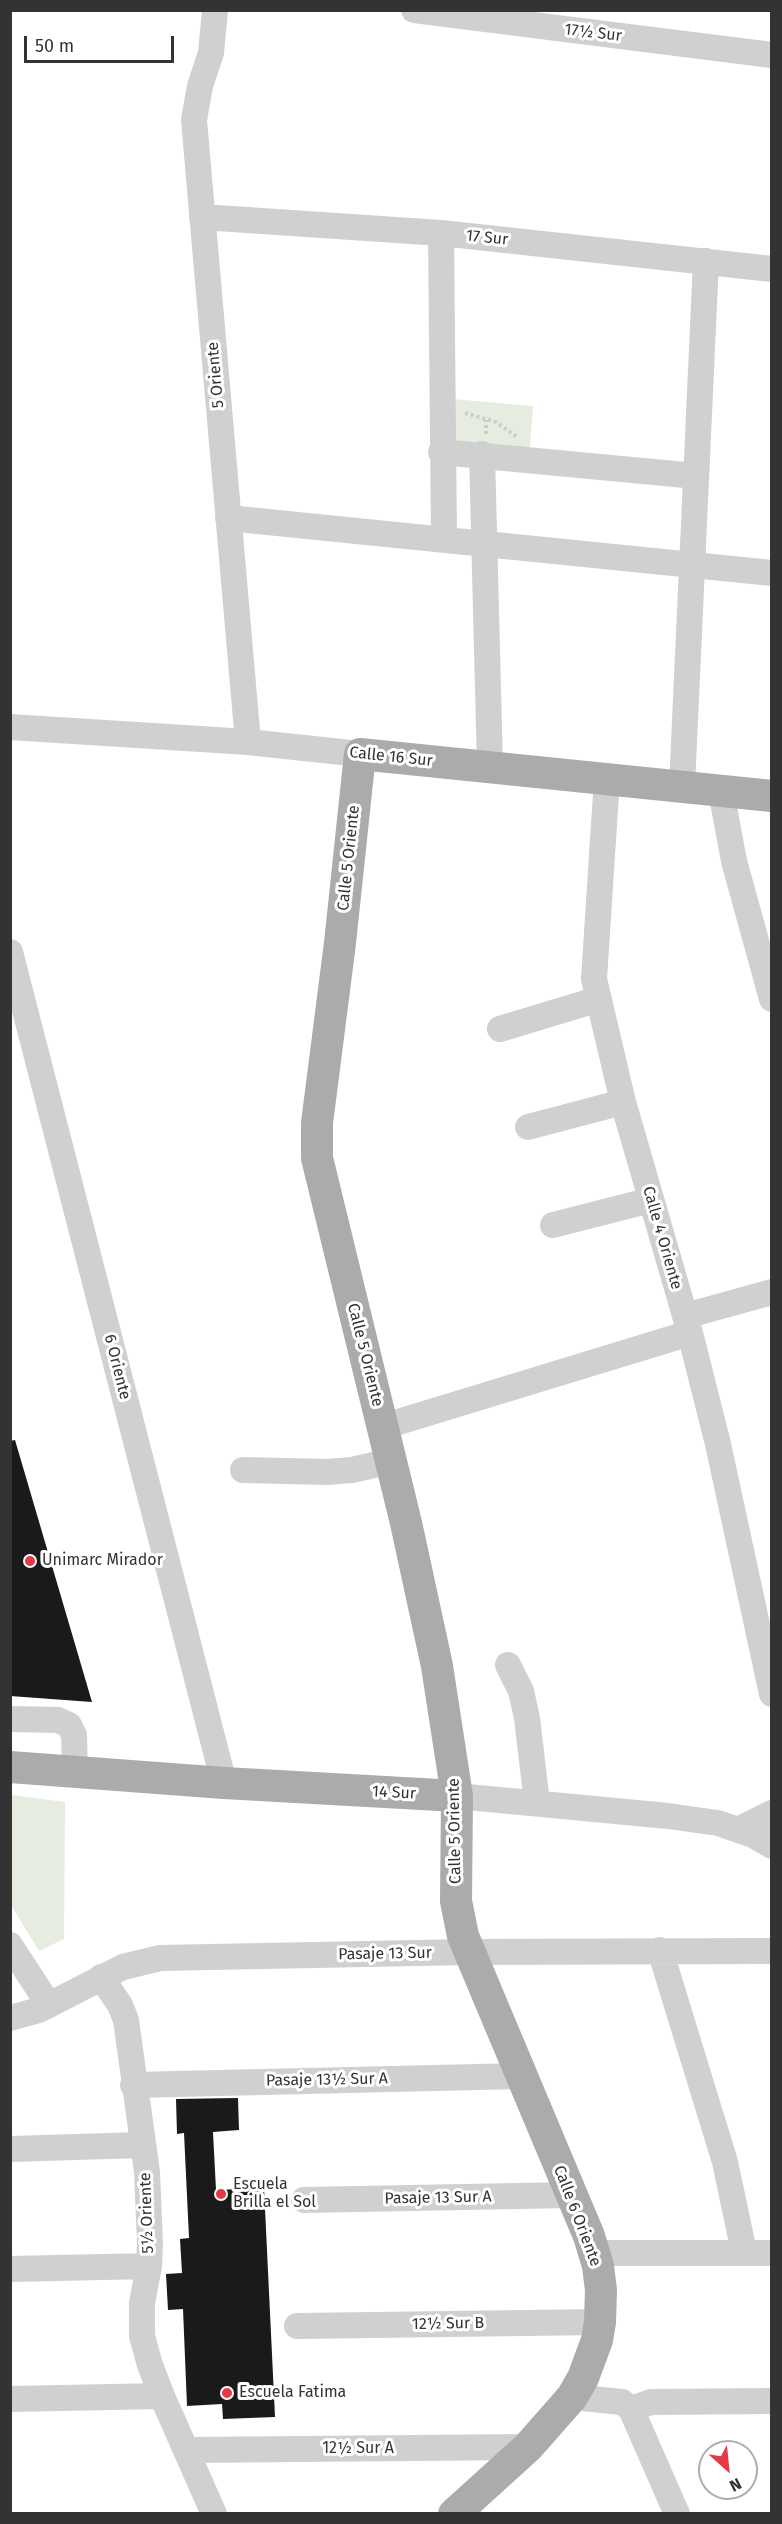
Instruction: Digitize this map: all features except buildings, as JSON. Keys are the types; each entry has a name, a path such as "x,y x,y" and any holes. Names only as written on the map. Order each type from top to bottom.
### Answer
{"main road":[{"name":"Calle 16 Sur","path":"360,753 771,795"},
{"name":"Calle 5 Oriente","path":"360,753 316,1139 317,1158 391,1461 436,1666 457,1796 456,1901 461,1928 469,1952"},
{"name":"14 Sur","path":"10,1767 224,1783 457,1796"},
{"name":"Calle 6 Oriente","path":"454,2514 528,2447 572,2397 592,2357 600,2322 600,2278 595,2253 469,1952"}],"street":[{"name":"5 Oriente","path":"215,10 211,52 200,86 194,120 248,742"},
{"name":"17½ Sur","path":"414,10 771,55"},
{"name":"17 Sur","path":"202,217 441,232 771,269"},
{"path":"441,232 441,452 444,540"},
{"path":"682,786 706,261"},
{"path":"441,452 482,454 696,476"},
{"path":"482,454 490,767"},
{"path":"228,518 771,573"},
{"name":"Calle 16 Sur","path":"10,727 248,742 360,753"},
{"name":"Calle 4 Oriente","path":"607,778 594,979 623,1102 688,1325 718,1444 771,1694"},
{"path":"721,791 734,861 771,999"},
{"name":"6 Oriente","path":"10,951 224,1783"},
{"path":"500,1029 599,999"},
{"path":"528,1126 623,1102"},
{"path":"553,1225 651,1200"},
{"path":"382,1427 688,1325 771,1292"},
{"path":"243,1470 327,1473 391,1461"},
{"path":"508,1665 521,1691 527,1718 537,1803"},
{"path":"10,1719 58,1720 69,1725 74,1735 75,1772"},
{"name":"14 Sur","path":"457,1796 668,1816 718,1823 771,1846"},
{"path":"738,1830 771,1813"},
{"path":"10,1944 49,2005"},
{"path":"660,1950 725,2162 744,2252"},
{"name":"Pasaje 13 Sur","path":"10,2018 49,2005 134,1962 160,1958 469,1952 771,1951"},
{"name":"5½ Oriente","path":"101,1977 120,2005 126,2020 149,2200 149,2266 142,2303 142,2336 162,2396 214,2514"},
{"name":"Pasaje 13½ Sur A","path":"134,2085 521,2076"},
{"path":"10,2149 142,2145"},
{"name":"Pasaje 13 Sur A","path":"304,2200 571,2195"},
{"path":"595,2253 771,2253"},
{"path":"10,2269 149,2266"},
{"name":"12½ Sur B","path":"297,2325 600,2322"},
{"path":"10,2399 162,2396"},
{"path":"572,2397 622,2402 631,2409 677,2514"},
{"path":"631,2409 651,2402 771,2401"},
{"name":"12½ Sur A","path":"187,2450 528,2447"}],"path":[{"path":"441,408 496,422 516,434 529,459"}],"shaded area":[{"path":"441,398 533,406 529,459 441,452"},
{"path":"11,1795 65,1802 64,1939 39,1951 11,1905"}],"place":[{"name":"Unimarc Mirador","path":"30,1561"},
{"name":"Escuela Brilla el Sol","path":"221,2194"},
{"name":"Escuela Fatima","path":"227,2393"}]}
